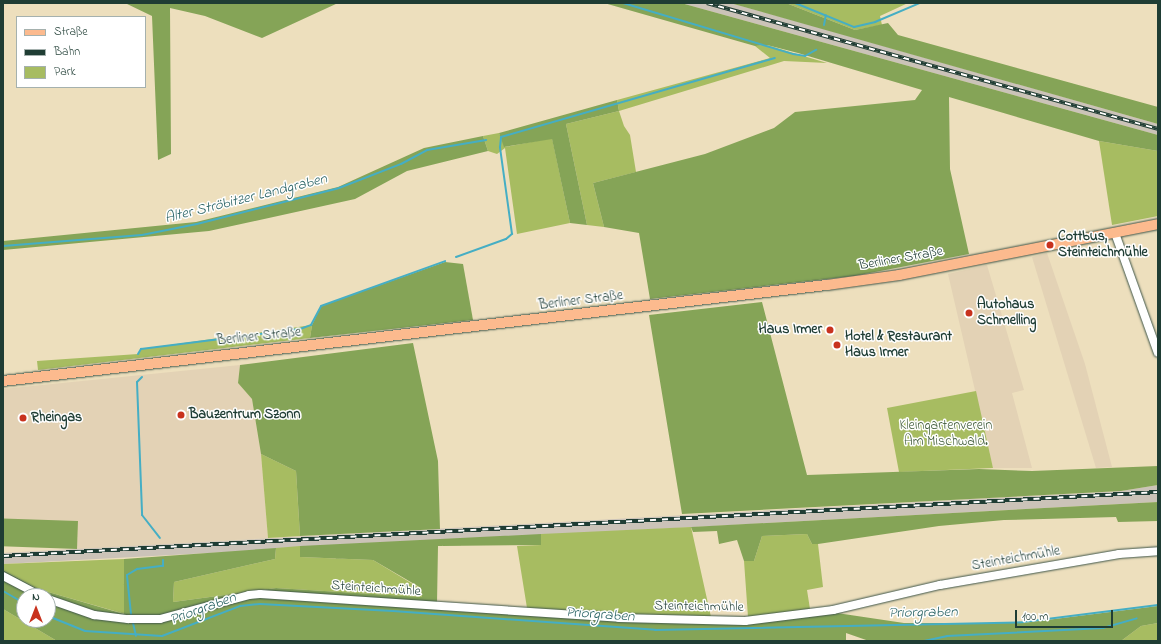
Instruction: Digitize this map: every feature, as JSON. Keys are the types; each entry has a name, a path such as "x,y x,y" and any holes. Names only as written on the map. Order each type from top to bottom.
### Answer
{"main road":[{"name":"Berliner Straße","path":"3,381 827,286 899,275 1158,224"}],"street":[{"path":"1115,233 1158,353"},
{"name":"Steinteichmühle","path":"56,602 94,615 128,619 160,619 249,595 260,594 619,618 745,621 833,610 940,585 1119,554 1158,551"},
{"path":"3,576 26,588"}],"shaded area":[{"path":"681,3 730,3 803,23 1158,124 1158,135"},
{"path":"1047,253 1085,364 1112,467 1096,468 1032,257"},
{"path":"987,265 1024,390 1012,393 1032,468 993,468 948,274"},
{"path":"240,365 238,383 252,399 261,454 268,538 77,549 78,521 3,522 3,389"},
{"path":"1158,485 1158,502 3,564 3,553 1121,491"}],"green space":[{"path":"125,3 338,3 262,38 205,16 170,8 171,154 158,160 152,16"},
{"path":"604,3 681,3 1158,135 1158,151 1099,141 949,97 950,169 969,254 854,276 650,299 639,233 604,227 593,183 705,154 774,128 795,112 915,100 922,90 798,53 767,45 755,46"},
{"path":"730,3 786,3 855,30 888,23 898,35 1158,107 1158,124"},
{"path":"786,3 908,3 880,16 882,25 855,30"},
{"path":"767,45 827,63 784,61 619,111 617,100 770,58 755,46"},
{"path":"617,100 619,111 566,124 587,225 570,223 552,139 504,147 499,133"},
{"path":"619,111 624,126 630,135 636,172 593,183 604,227 587,225 566,124"},
{"path":"499,133 505,147 552,138 570,223 517,234 505,148 497,154 488,151 483,136"},
{"path":"483,136 488,151 407,171 355,199 209,231 3,250 3,241 196,222 338,187 424,148"},
{"path":"1099,141 1158,151 1158,216 1112,225"},
{"path":"445,262 463,264 473,320 310,338 312,325 321,306"},
{"path":"762,302 807,475 979,469 1032,471 1158,466 1158,485 1121,491 682,514 649,315"},
{"path":"312,325 310,338 38,370 37,361 138,354 141,349"},
{"path":"413,343 438,461 440,529 300,536 296,471 261,454 252,399 238,383 240,365"},
{"name":"Kleingartenverein Am Mischwald.","path":"976,391 993,468 899,472 887,408"},
{"path":"261,454 296,471 300,536 268,538"},
{"path":"1158,502 1158,521 1118,522 1116,517 1004,520 939,526 818,544 812,544 807,534 762,536 754,561 744,561 737,540 719,544 717,531 693,532 691,527"},
{"path":"3,518 78,521 77,549 3,546"},
{"path":"691,527 711,617 692,624 525,614 527,608 517,546 541,545 541,534"},
{"path":"541,534 541,545 438,546 437,603 528,608 525,613 692,624 695,616 748,617 810,609 904,623 1023,623 1158,606 1158,623 1141,626 1121,641 869,641 846,633 846,641 57,641 35,628 56,628 56,594 124,614 124,559 276,548 275,559 174,582 173,602 276,588 422,597 421,588 373,560 300,557 300,546"},
{"path":"807,534 812,544 818,544 823,587 807,590 810,609 748,617 744,561 754,561 762,536"},
{"path":"300,546 300,557 373,560 421,589 422,597 276,588 173,602 174,582 275,559 276,548"},
{"path":"124,559 125,614 56,594 56,588 36,588 3,570 3,564"},
{"path":"3,570 36,588 16,588 16,617 3,609"},
{"path":"3,609 16,617 16,628 35,628 57,641 3,641"},
{"path":"1158,623 1158,641 1121,641 1141,626"}],"waterway":[{"path":"623,3 793,54 805,56 816,50"},
{"path":"795,3 854,27 875,22 920,3"},
{"path":"824,25 826,15"},
{"path":"456,257 506,239 512,234 500,147 501,137 775,58"},
{"name":"Alter Ströbitzer Landgraben","path":"3,246 142,235 197,224 339,188 401,164 427,150 486,140"},
{"path":"138,354 141,349 300,329 311,325 321,306 445,261"},
{"path":"142,377 137,382 142,515 160,538"},
{"path":"131,614 127,575 137,569 163,566 163,560"},
{"name":"Priorgraben","path":"3,591 16,598"},
{"name":"Priorgraben","path":"56,619 85,631 162,636 240,606 260,604 393,611 655,630 1023,622 1158,605"},
{"path":"924,641 947,636 1103,628 1137,618"},
{"path":"133,623 136,636"}],"railway":[{"path":"707,3 1158,129"},
{"path":"3,556 1158,492"}],"place":[{"name":"Cottbus, Steinteichmühle","path":"1050,245"},
{"name":"Autohaus Schmelling","path":"969,313"},
{"name":"Haus Irmer","path":"830,330"},
{"name":"Hotel & Restaurant Haus Irmer","path":"837,345"},
{"name":"Bauzentrum Szonn","path":"181,415"},
{"name":"Rheingas","path":"23,418"}]}
